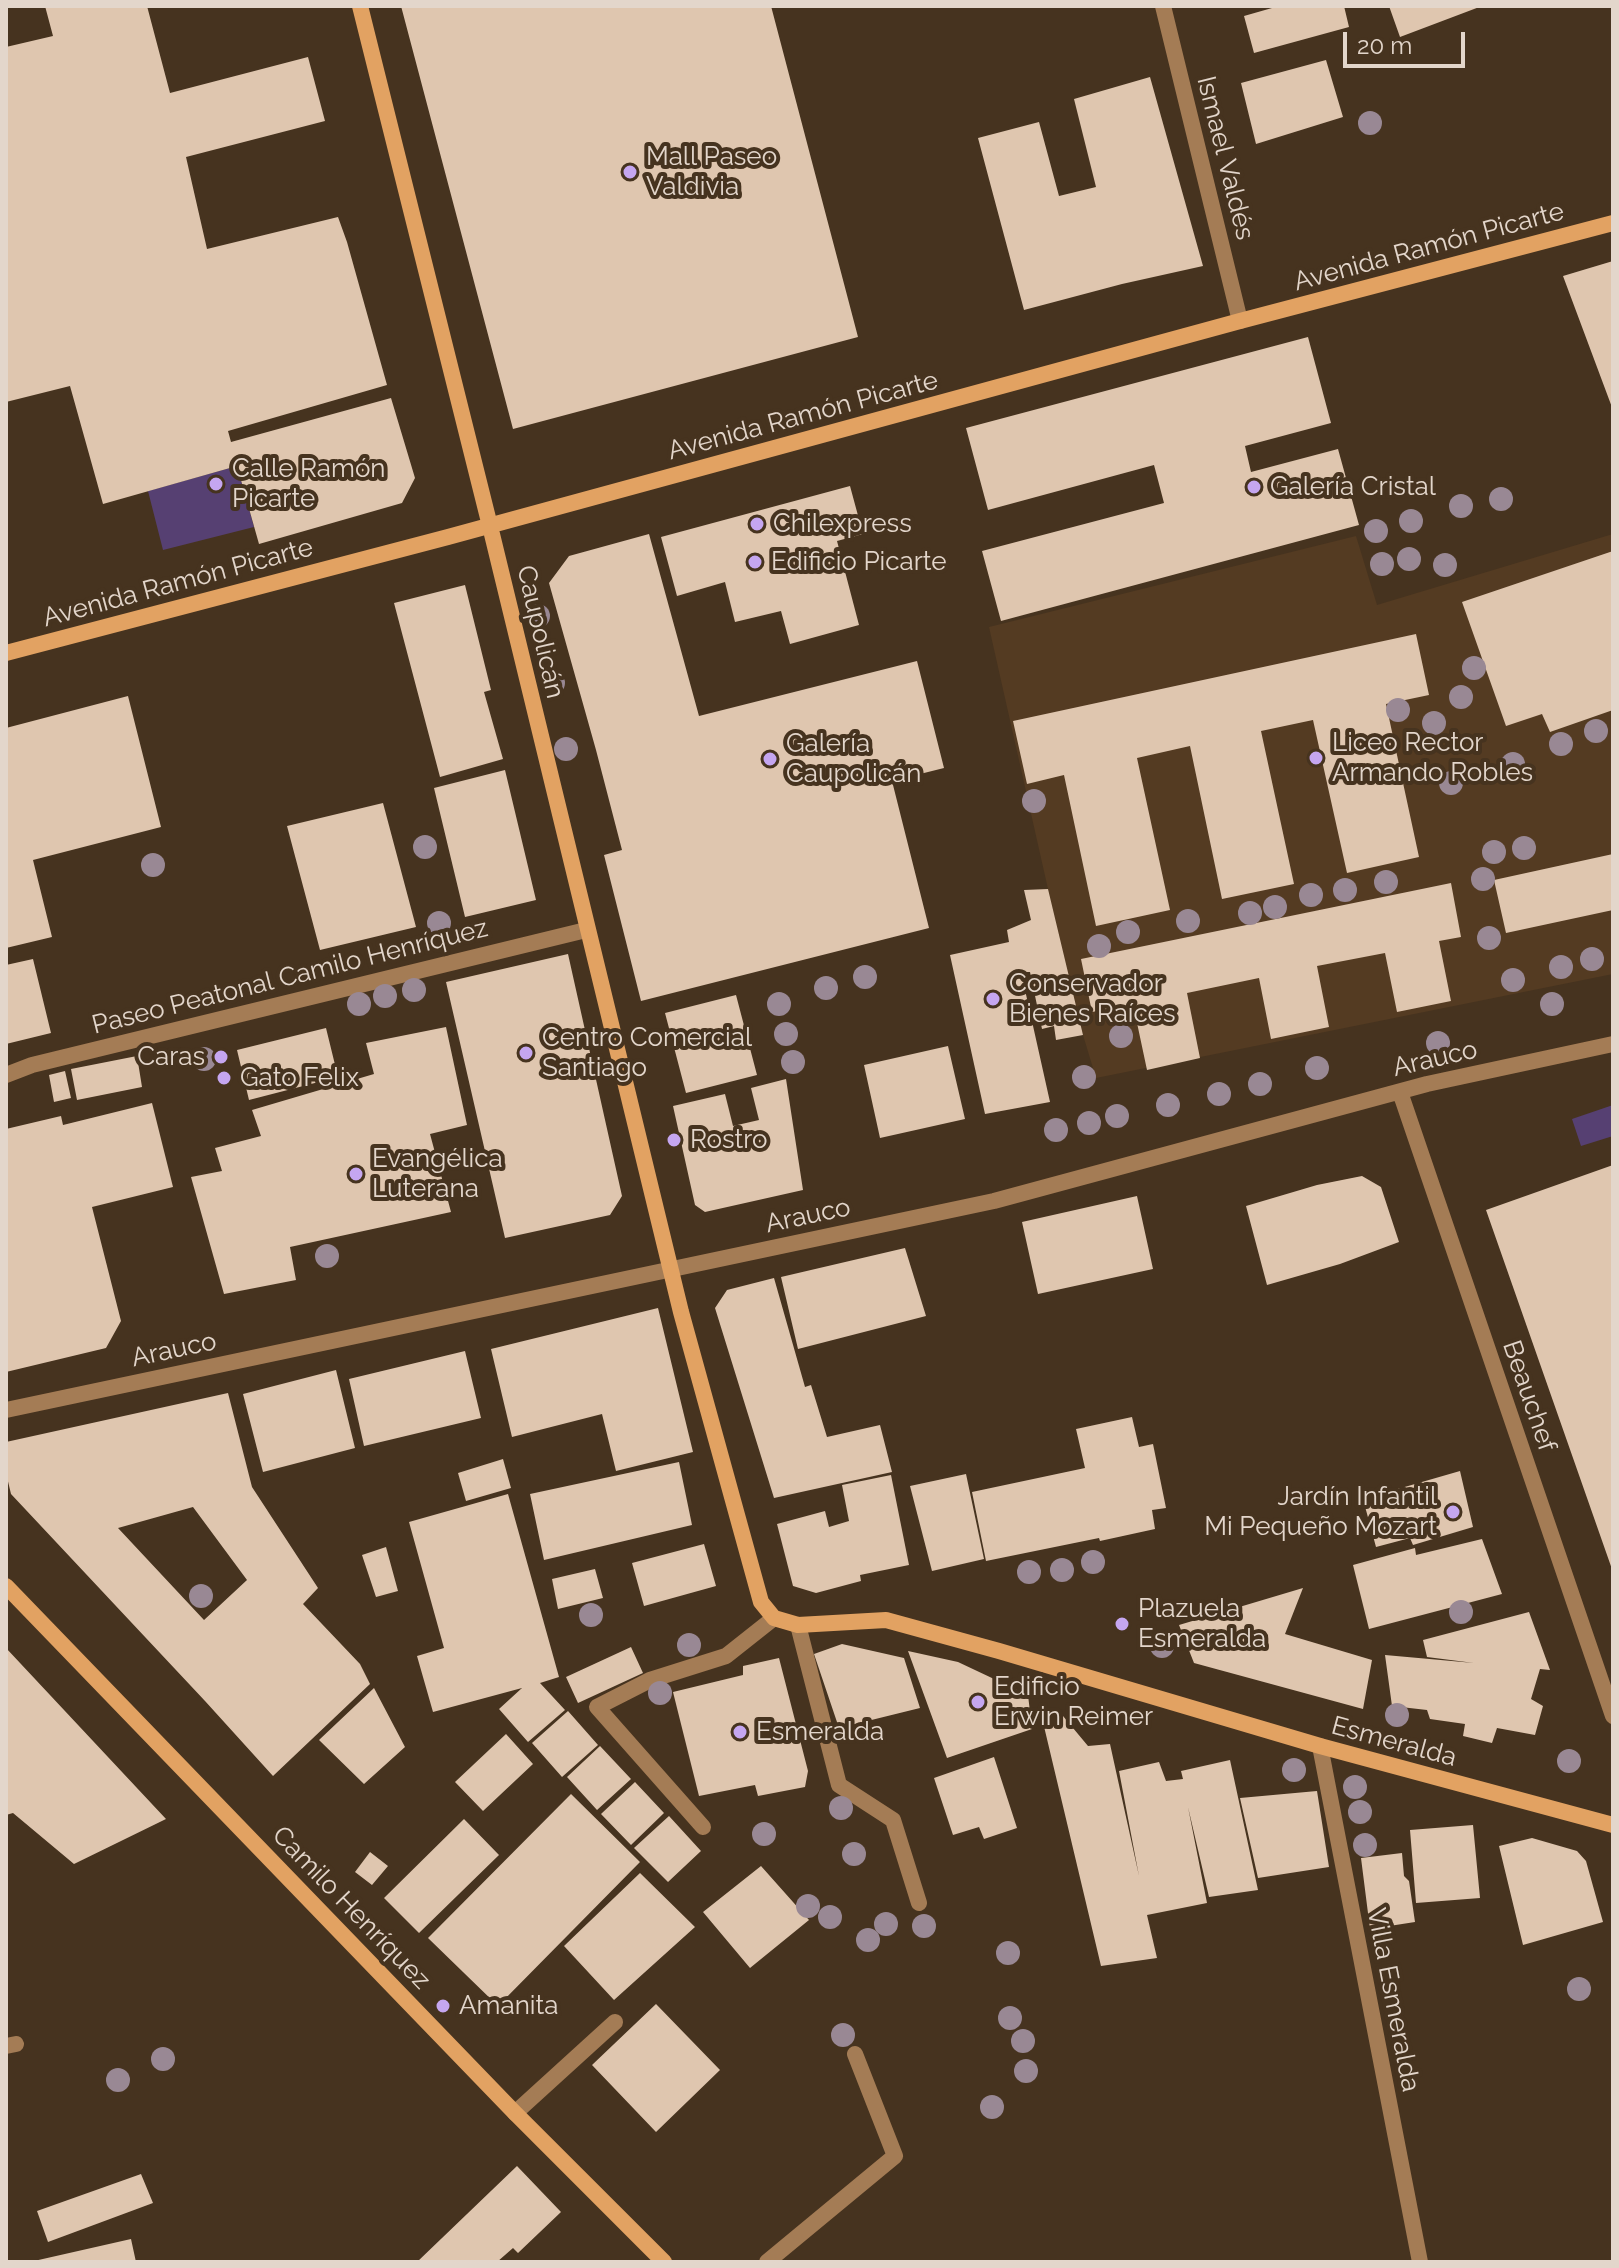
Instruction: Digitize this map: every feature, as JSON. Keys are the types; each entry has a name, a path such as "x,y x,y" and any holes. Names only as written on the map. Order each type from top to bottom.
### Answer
{"street":[{"name":"Caupolicán","path":"360,6 671,1270"},
{"name":"Ismael Valdés","path":"1163,6 1240,321"},
{"name":"Avenida Ramón Picarte","path":"6,653 490,526 1240,321 1613,223"},
{"name":"Paseo Peatonal Camilo Henríquez","path":"6,1075 47,1062 586,930"},
{"name":"Arauco","path":"6,1410 994,1201 1359,1101 1613,1044"},
{"name":"Beauchef","path":"1400,1092 1613,1716"},
{"path":"671,1270 761,1602 774,1618 726,1656 650,1680 597,1707 703,1827"},
{"name":"Camilo Henríquez","path":"6,1586 661,2261"},
{"name":"Esmeralda","path":"774,1618 798,1625 886,1620 1320,1746 1613,1825"},
{"path":"798,1625 839,1785 893,1820 919,1903"},
{"name":"Villa Esmeralda","path":"1320,1746 1420,2262"},
{"path":"515,2113 615,2022"},
{"path":"767,2262 895,2156 855,2054"}],"shaded area":[{"path":"237,466 254,527 163,550 148,491"},
{"name":"Liceo Rector Armando Robles","path":"1613,534 1613,974 1096,1078 1048,889 989,627 1356,536 1377,605"},
{"path":"1613,1105 1613,1136 1581,1146 1572,1119"}],"building":[{"path":"45,6 147,6 170,93 308,57 325,121 186,157 207,249 338,217 387,385 228,431 231,442 391,398 415,478 402,503 259,544 237,466 103,504 70,386 6,402 6,47 53,36"},
{"name":"Mall Paseo Valdivia","path":"401,6 771,6 858,337 513,429"},
{"path":"1279,6 1344,6 1349,27 1254,53 1244,16"},
{"path":"1389,6 1482,6 1400,37"},
{"path":"1326,60 1343,117 1256,144 1241,83"},
{"path":"1150,77 1203,266 1024,310 978,138 1039,122 1059,196 1096,187 1074,99"},
{"path":"1613,261 1613,410 1563,276"},
{"name":"Galería Cristal","path":"1308,337 1331,423 1245,446 1251,472 1338,449 1359,525 1001,621 982,551 1164,503 1154,465 988,510 966,428"},
{"name":"Edificio Picarte","path":"850,486 863,534 837,541 859,625 790,644 781,611 735,622 725,582 677,596 661,537"},
{"path":"649,534 699,716 917,661 944,768 892,781 929,928 641,1001 604,855 622,850 549,583 569,556"},
{"path":"1613,551 1613,710 1550,732 1542,714 1506,726 1462,602"},
{"path":"465,585 491,690 484,692 503,759 440,777 394,603"},
{"path":"1416,634 1429,695 1386,704 1419,857 1347,873 1313,720 1261,731 1294,884 1222,899 1190,746 1137,758 1170,910 1096,926 1064,775 1027,784 1013,721"},
{"path":"128,696 161,827 33,860 52,937 6,948 6,728"},
{"path":"505,770 536,900 465,917 434,788"},
{"path":"383,803 416,927 320,950 287,826"},
{"path":"1613,854 1613,910 1506,933 1494,880"},
{"path":"1451,883 1461,937 1439,941 1451,1001 1397,1012 1385,953 1317,966 1329,1027 1271,1039 1259,978 1187,993 1200,1058 1147,1070 1133,1004 1092,1012 1081,959"},
{"name":"Conservador Bienes Raíces","path":"1048,889 1083,1035 1056,1040 1054,1026 1042,1029 1030,972 1021,972 1050,1102 985,1114 950,955 1009,942 1007,930 1031,920 1024,890"},
{"name":"Centro Comercial Santiago","path":"568,954 622,1196 610,1215 505,1238 446,982"},
{"path":"33,959 51,1033 6,1044 6,965"},
{"path":"736,995 757,1075 686,1093 665,1013"},
{"name":"Evangélica Luterana","path":"446,1027 467,1125 430,1134 451,1212 290,1247 296,1280 224,1294 191,1177 222,1171 215,1148 261,1136 252,1110 374,1074 366,1043"},
{"path":"326,1028 338,1077 249,1100 237,1050"},
{"path":"948,1046 965,1119 880,1138 864,1065"},
{"path":"137,1056 142,1087 77,1100 71,1069"},
{"path":"65,1071 71,1098 54,1102 49,1075"},
{"path":"786,1079 803,1190 705,1212 695,1205 673,1106 725,1094 733,1126 759,1120 751,1088"},
{"path":"152,1103 173,1187 92,1207 121,1321 106,1348 6,1372 6,1129 61,1116 63,1125"},
{"path":"1613,1165 1613,1572 1486,1210"},
{"path":"1362,1176 1381,1187 1399,1242 1340,1264 1267,1285 1246,1206 1317,1185"},
{"path":"1137,1196 1153,1269 1038,1294 1022,1222"},
{"path":"905,1248 926,1316 798,1349 781,1277"},
{"path":"774,1278 805,1387 811,1385 827,1437 880,1425 892,1472 774,1498 715,1308 727,1290"},
{"path":"658,1308 693,1452 616,1471 602,1414 512,1437 491,1349"},
{"path":"465,1351 481,1418 364,1446 349,1379"},
{"path":"336,1370 355,1448 263,1472 243,1394"},
{"path":"228,1393 252,1487 318,1588 303,1604 360,1664 370,1684 273,1776 11,1494 6,1473 6,1442","holes":["193,1507 247,1580 204,1620 118,1528"]},
{"path":"1132,1417 1139,1447 1153,1444 1166,1508 1152,1510 1155,1529 986,1561 972,1492 1085,1468 1076,1429"},
{"path":"503,1459 511,1488 466,1501 458,1473"},
{"path":"679,1462 692,1525 544,1560 530,1494"},
{"path":"1460,1471 1473,1527 1413,1545 1410,1538 1376,1547 1363,1499"},
{"path":"966,1474 984,1559 932,1571 910,1486"},
{"path":"891,1475 909,1565 860,1575 861,1581 816,1593 793,1586 777,1524 825,1511 829,1527 849,1521 842,1485"},
{"path":"508,1494 559,1677 540,1683 565,1710 528,1742 499,1709 522,1688 433,1712 417,1656 444,1648 409,1522"},
{"path":"1482,1539 1502,1594 1369,1629 1353,1565 1415,1548 1416,1555"},
{"path":"704,1544 716,1586 644,1606 632,1563"},
{"path":"386,1547 398,1591 376,1597 362,1555"},
{"path":"595,1569 603,1598 558,1609 552,1579"},
{"path":"1303,1588 1285,1634 1372,1660 1363,1709 1194,1663 1179,1625"},
{"path":"1529,1612 1550,1670 1540,1669 1531,1699 1543,1706 1535,1735 1497,1728 1492,1743 1463,1736 1465,1724 1430,1719 1427,1710 1392,1706 1385,1655 1474,1663 1427,1657 1423,1640"},
{"path":"842,1644 904,1658 920,1708 839,1728 814,1654"},
{"path":"631,1647 643,1673 578,1703 566,1677"},
{"path":"6,1648 166,1819 74,1864 13,1813 6,1815"},
{"name":"Edificio Erwin Reimer","path":"908,1651 958,1662 1028,1695 1032,1729 947,1758"},
{"name":"Esmeralda","path":"779,1658 808,1771 805,1787 758,1796 755,1785 699,1796 673,1692 743,1675 743,1666"},
{"path":"374,1688 405,1747 364,1784 319,1740"},
{"path":"568,1711 598,1745 562,1777 532,1743"},
{"path":"1063,1716 1088,1746 1110,1744 1139,1876 1119,1771 1159,1762 1166,1781 1183,1779 1181,1771 1230,1760 1258,1890 1209,1897 1188,1807 1207,1903 1147,1915 1157,1958 1101,1966 1042,1718"},
{"path":"506,1734 533,1764 483,1811 455,1782"},
{"path":"600,1746 631,1779 597,1810 567,1777"},
{"path":"994,1757 1017,1828 984,1839 979,1827 953,1835 934,1778"},
{"path":"635,1782 664,1813 631,1845 601,1814"},
{"path":"1317,1791 1329,1867 1258,1878 1240,1798"},
{"path":"571,1794 640,1862 498,2006 428,1938"},
{"path":"669,1816 701,1851 668,1882 634,1848"},
{"path":"464,1819 499,1855 419,1933 384,1898"},
{"path":"1473,1825 1480,1898 1416,1903 1410,1830"},
{"path":"1532,1838 1577,1851 1586,1861 1603,1922 1523,1945 1499,1846"},
{"path":"370,1852 388,1866 372,1885 355,1872"},
{"path":"1402,1853 1415,1922 1370,1929 1361,1858"},
{"path":"761,1866 809,1920 750,1968 703,1912"},
{"path":"640,1873 695,1927 614,2000 564,1946"},
{"path":"656,2004 720,2070 656,2132 592,2065"},
{"path":"517,2166 561,2212 518,2253 513,2248 497,2262 417,2262"},
{"path":"141,2174 153,2203 48,2242 37,2211"},
{"path":"131,2239 136,2262 34,2262 34,2261"}],"place":[{"name":"Mall Paseo Valdivia","path":"630,172"},
{"name":"Calle Ramón Picarte","path":"216,484"},
{"name":"Galería Cristal","path":"1254,487"},
{"name":"Chilexpress","path":"757,524"},
{"name":"Edificio Picarte","path":"755,562"},
{"name":"Liceo Rector Armando Robles","path":"1316,758"},
{"name":"Galería Caupolicán","path":"770,759"},
{"name":"Conservador Bienes Raíces","path":"993,999"},
{"name":"Centro Comercial Santiago","path":"526,1053"},
{"name":"Caras","path":"221,1057"},
{"name":"Gato Felix","path":"224,1078"},
{"name":"Rostro","path":"674,1140"},
{"name":"Evangélica Luterana","path":"356,1174"},
{"name":"Jardín Infantil Mi Pequeño Mozart","path":"1453,1512"},
{"name":"Plazuela Esmeralda","path":"1122,1624"},
{"name":"Edificio Erwin Reimer","path":"978,1702"},
{"name":"Esmeralda","path":"740,1732"},
{"name":"Amanita","path":"443,2006"}]}
